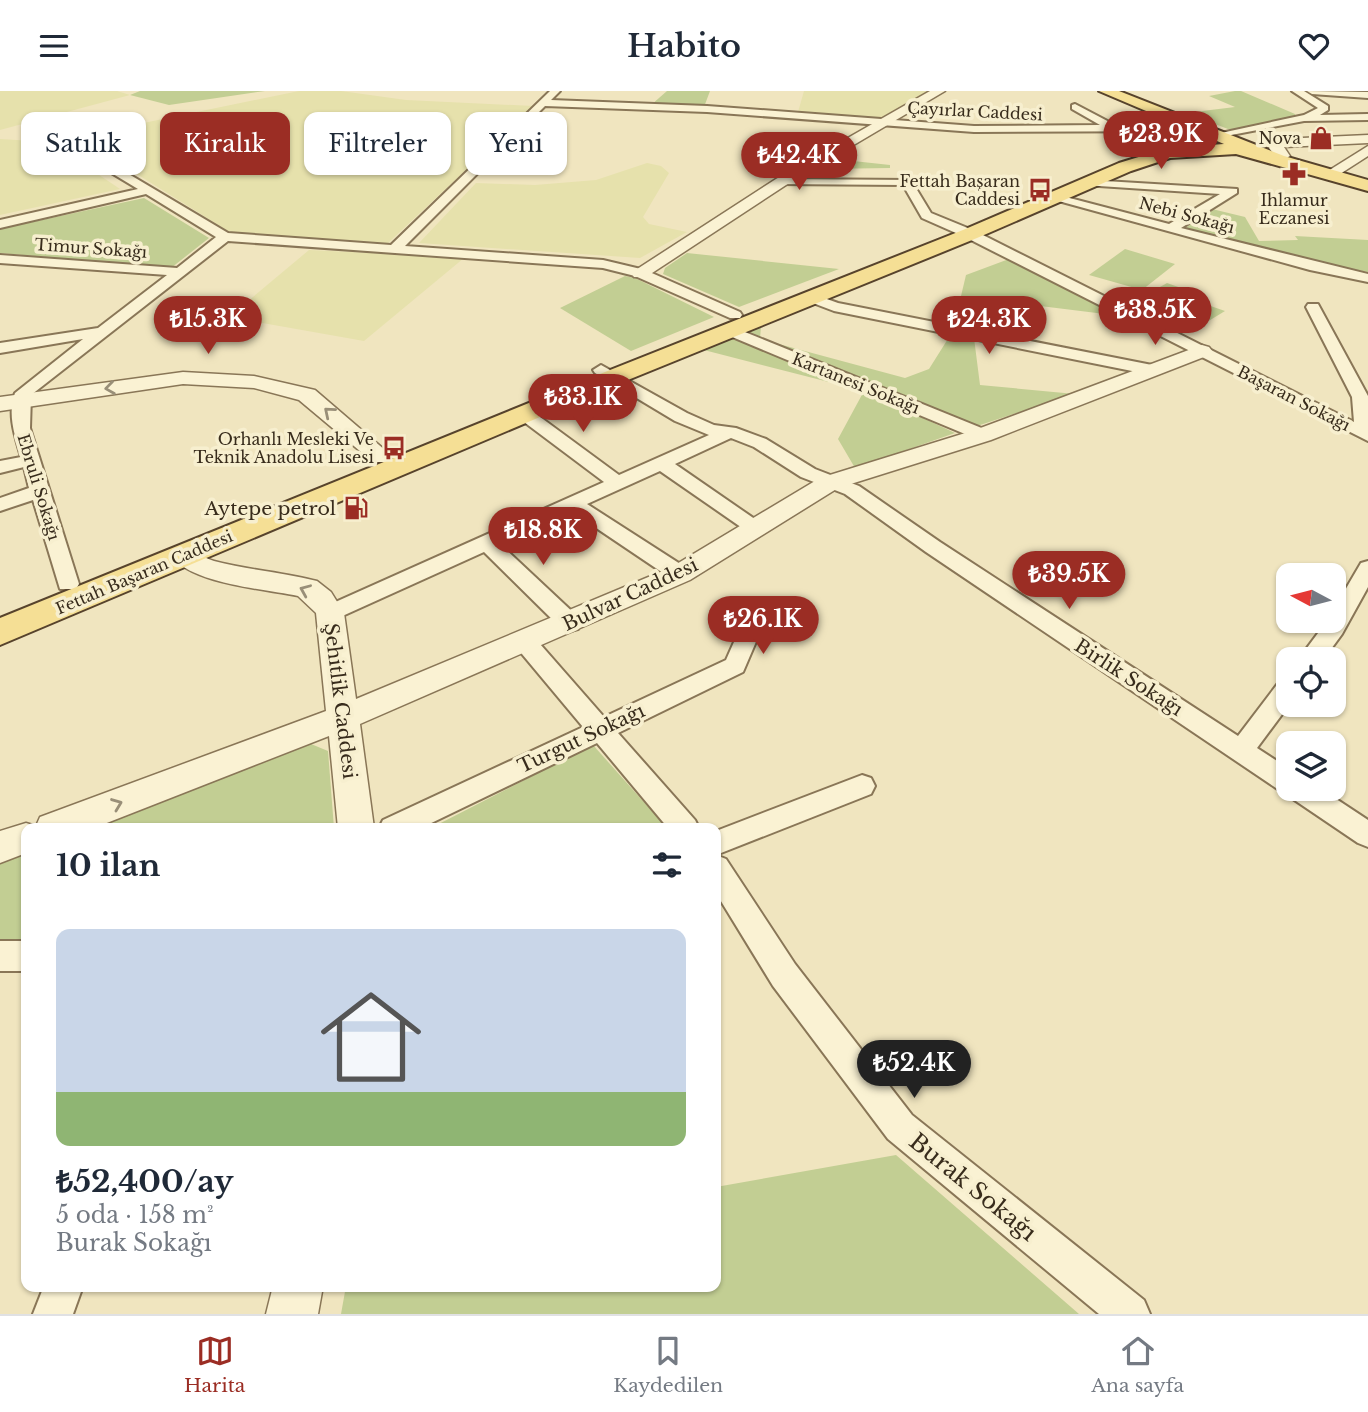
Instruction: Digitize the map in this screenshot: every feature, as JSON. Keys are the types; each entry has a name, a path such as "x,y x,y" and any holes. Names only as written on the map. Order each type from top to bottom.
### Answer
{"main road":[{"path":"1106,91 1213,135 1276,151 1368,180"},
{"path":"1117,91 1213,135"},
{"name":"Fettah Başaran Caddesi","path":"733,323 810,297 1046,196 1111,165 1213,135"},
{"name":"Fettah Başaran Caddesi","path":"1046,196 1168,153 1228,148 1276,151"},
{"path":"1276,151 1368,186"},
{"name":"Fettah Başaran Caddesi","path":"0,613 381,457 608,374 963,231"},
{"name":"Fettah Başaran Caddesi","path":"0,632 526,415 608,374"}],"street":[{"path":"393,250 555,91"},
{"path":"640,272 781,182 939,91"},
{"path":"1297,91 1325,109 1304,118"},
{"path":"1312,91 1368,95"},
{"name":"Çayırlar Caddesi","path":"543,103 707,109 974,129 1115,130 1213,135 1304,118 1368,117"},
{"path":"1075,107 1115,130"},
{"path":"1276,151 1364,140"},
{"path":"1335,171 1368,150"},
{"path":"10,402 225,237 123,175"},
{"name":"Başaran Sokağı","path":"781,182 907,182 926,215 963,231 1366,435"},
{"path":"1088,183 1233,191 1170,229"},
{"path":"0,224 148,190"},
{"name":"Nebi Sokağı","path":"1046,196 1315,267 1368,278"},
{"name":"Kartanesi Sokağı","path":"225,237 603,264 640,272 733,323 983,435"},
{"name":"Timur Sokağı","path":"0,259 179,272"},
{"path":"810,297 834,307 1152,370"},
{"path":"1314,307 1360,397 1366,435"},
{"path":"0,348 103,332"},
{"name":"Bulvar Caddesi","path":"66,823 345,717 680,574 829,483 983,435 1202,351"},
{"name":"Birlik Sokağı","path":"608,374 681,417 710,430 730,432 760,443 829,483 852,490 933,547 1276,774"},
{"path":"10,402 183,378 254,382 307,395 381,457"},
{"name":"Ebruli Sokağı","path":"10,402 41,490 68,584"},
{"path":"526,415 617,483"},
{"path":"0,432 21,428"},
{"path":"331,613 730,432"},
{"path":"0,467 31,460"},
{"path":"662,463 755,528"},
{"path":"0,505 41,490"},
{"path":"572,503 680,574"},
{"path":"486,542 570,623"},
{"name":"Şehitlik Caddesi","path":"184,555 203,568 307,587 321,599 331,613 356,823"},
{"path":"1320,647 1334,628 1368,569"},
{"name":"Turgut Sokağı","path":"404,823 735,666 750,630"},
{"path":"525,642 681,823"},
{"path":"1241,751 1276,704"},
{"path":"721,841 862,786"},
{"path":"1317,801 1368,835"},
{"path":"0,847 21,840"},
{"name":"Burak Sokağı","path":"721,876 784,975 900,1127 1130,1314"},
{"path":"0,956 21,956"},
{"path":"53,1314 62,1292"},
{"path":"292,1314 297,1292"}],"shaded area":[{"path":"0,91 117,91 130,95 67,112 21,112 21,124 0,130"},
{"path":"299,91 341,91 406,100 534,106 528,112 465,112 465,171 387,244 231,233 138,175 146,175 146,122 160,120 160,175 290,175 290,112 197,112"},
{"path":"804,91 931,91 881,119 798,112"},
{"path":"0,139 21,140 21,175 99,175 120,189 0,215"},
{"path":"647,163 661,166 669,173 643,217 649,224 687,232 640,258 419,243 476,183 535,185 596,180"},
{"path":"309,250 464,258 364,341 229,317"}],"green space":[{"path":"140,91 265,91 169,105 130,95"},
{"path":"667,91 710,91 704,107 651,105"},
{"path":"1241,91 1295,114 1296,118 1228,129 1186,113 1235,107 1209,96"},
{"path":"835,159 890,165 890,168 823,169 825,180 799,179"},
{"path":"144,198 209,238 171,268 0,253 0,229"},
{"path":"1212,209 1245,217 1259,241 1298,240 1295,236 1368,240 1368,272 1184,229"},
{"path":"1125,249 1175,264 1142,290 1089,275"},
{"path":"687,253 839,269 739,307 663,274 665,268"},
{"path":"1009,259 1121,316 961,296 966,275"},
{"path":"625,276 635,278 714,317 631,351 560,308"},
{"path":"1167,283 1198,294 1166,312 1135,301"},
{"path":"1199,302 1225,311 1202,325 1175,316"},
{"path":"761,326 760,339 905,378 929,369 951,334 974,338 980,385 1075,394 974,427 744,334"},
{"path":"732,337 865,391 955,433 855,468 838,439 864,391 700,349"},
{"path":"311,744 328,751 334,823 102,823"},
{"path":"593,745 663,823 441,823"},
{"path":"21,854 21,939 0,940 0,862"},
{"path":"896,1155 1079,1314 341,1314 345,1292 721,1292 721,1186"}],"place":[{"name":"Nova","path":"1321,138"},
{"name":"Ihlamur Eczanesi","path":"1294,174"},
{"name":"Fettah Başaran Caddesi","path":"1040,190"},
{"name":"Orhanlı Mesleki Ve Teknik Anadolu Lisesi","path":"394,448"},
{"name":"Aytepe petrol","path":"356,508"}]}
